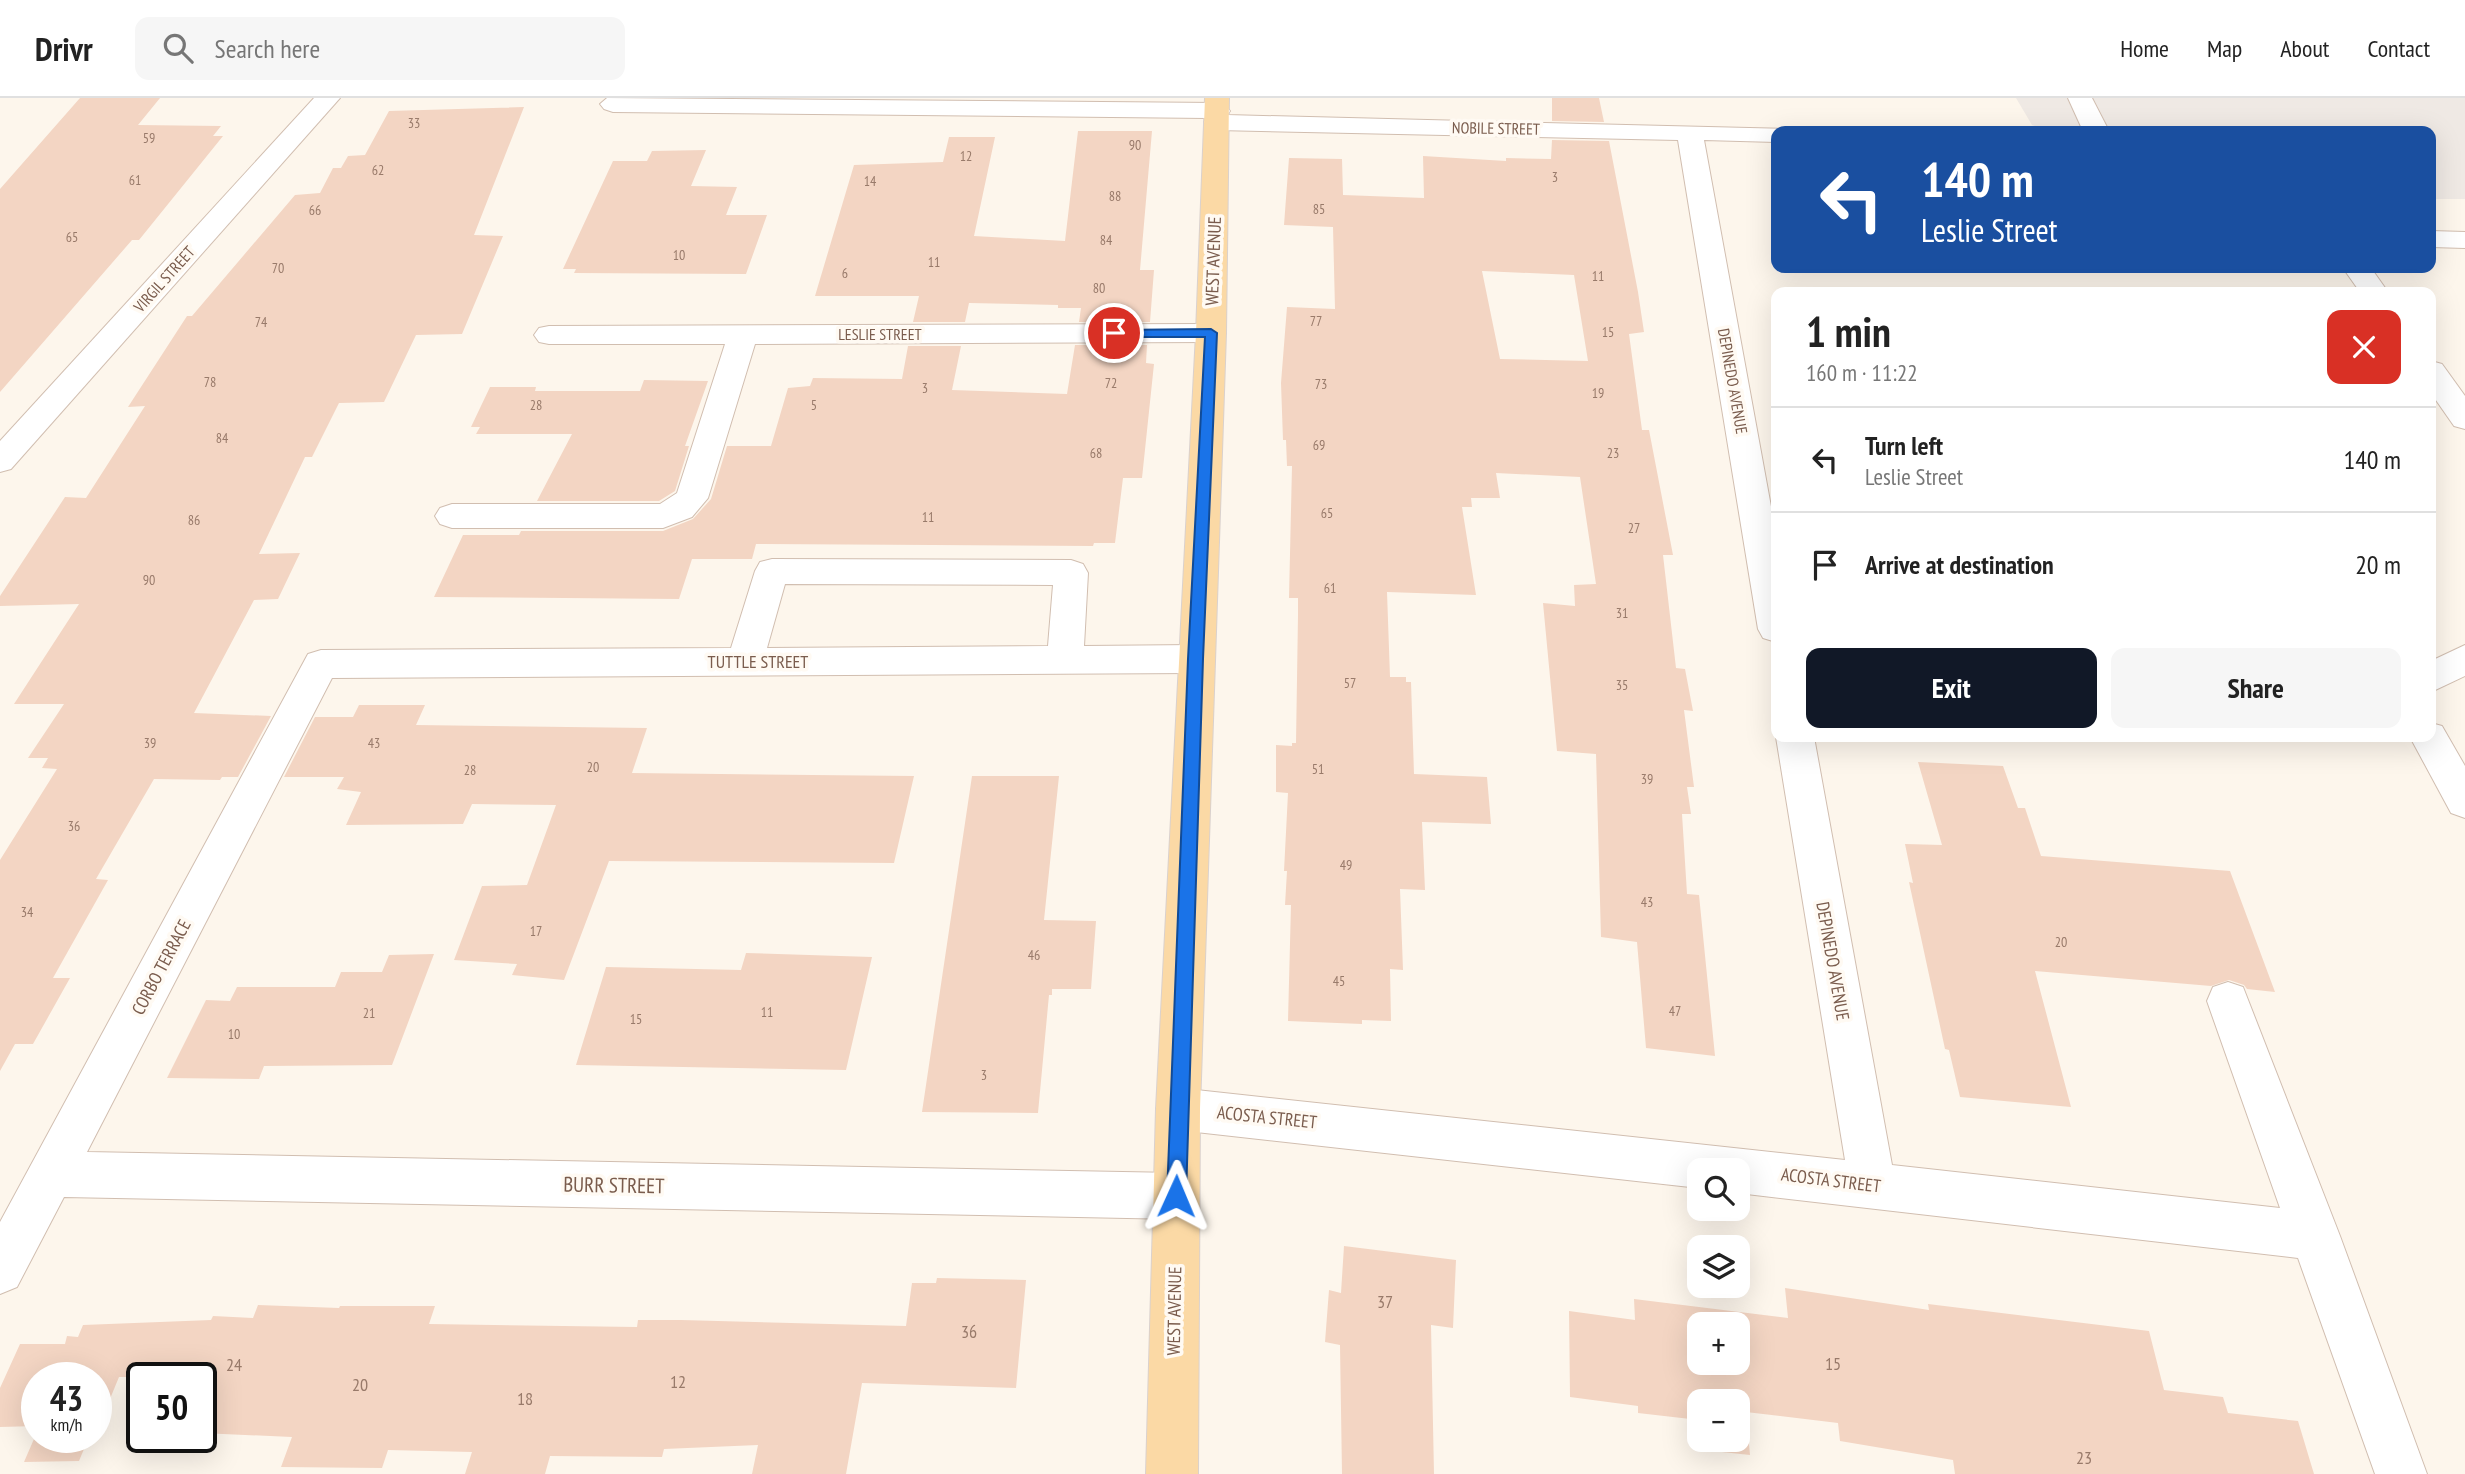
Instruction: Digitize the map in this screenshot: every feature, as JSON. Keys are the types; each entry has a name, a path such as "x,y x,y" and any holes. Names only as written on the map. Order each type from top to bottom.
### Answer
{"main road":[{"name":"WEST AVENUE","path":"1172,1474 1178,1109 1195,659 1211,333 1217,110"}],"street":[{"name":"VIRGIL STREET","path":"0,461 328,98"},
{"path":"2080,98 2094,126"},
{"name":"NOBILE STREET","path":"612,104 1217,110 1771,134"},
{"name":"DEPINEDO AVENUE","path":"1690,132 1771,600"},
{"path":"2436,239 2465,240"},
{"name":"LESLIE STREET","path":"549,335 1211,333"},
{"path":"452,516 663,516 680,509 692,498 743,334"},
{"path":"2436,378 2465,419"},
{"path":"745,661 772,571 1071,573 1065,660"},
{"name":"TUTTLE STREET","path":"321,664 1195,659"},
{"path":"2436,675 2465,659"},
{"name":"CORBO TERRACE","path":"0,1270 321,664"},
{"name":"DEPINEDO AVENUE","path":"1796,742 1872,1185"},
{"path":"2432,742 2465,802"},
{"path":"2228,1001 2401,1474"},
{"name":"ACOSTA STREET","path":"1178,1109 1269,1117 2316,1236"},
{"name":"BURR STREET","path":"52,1174 1176,1196"}],"shaded area":[{"path":"2016,98 2465,98 2465,199 2436,199 2436,126 2032,125"}],"building":[{"path":"80,98 160,98 138,125 221,126 213,136 223,136 139,240 132,240 0,392 0,189"},
{"path":"1552,98 1599,98 1604,122 1552,121"},
{"path":"524,107 474,235 503,236 462,334 416,335 384,402 339,403 312,457 305,457 259,554 300,553 278,599 254,600 194,713 271,716 238,777 222,777 220,780 154,779 96,879 108,880 53,978 70,978 33,1044 15,1044 0,1071 0,860 57,769 42,768 48,758 28,758 64,704 14,704 79,604 0,606 0,596 65,497 86,498 145,406 128,407 187,316 192,316 295,195 320,193 333,168 341,168 348,156 365,155 389,111"},
{"path":"1078,131 1152,131 1140,270 1154,270 1150,322 1079,322 1081,308 969,303 965,322 913,322 919,296 815,296 854,165 943,162 949,137 995,137 974,236 1065,241"},
{"path":"1552,140 1609,141 1638,292 1644,332 1629,334 1642,430 1649,430 1673,555 1663,555 1676,668 1685,669 1693,711 1684,710 1694,787 1687,787 1691,814 1682,814 1687,894 1699,895 1715,1056 1646,1048 1637,942 1601,937 1596,754 1557,751 1543,603 1575,606 1574,585 1596,584 1580,477 1496,473 1500,498 1471,498 1472,507 1462,507 1476,595 1387,592 1390,677 1406,677 1406,682 1411,682 1414,774 1487,777 1491,824 1422,822 1425,890 1400,889 1403,970 1390,969 1391,1021 1362,1020 1362,1024 1288,1021 1291,905 1285,905 1287,871 1284,871 1288,793 1276,792 1276,745 1292,746 1292,743 1296,743 1298,598 1289,598 1292,466 1287,466 1286,440 1283,440 1281,383 1287,307 1335,309 1333,227 1284,225 1289,158 1342,159 1343,195 1424,198 1423,156 1506,161 1506,158 1551,159","holes":["1482,271 1574,275 1588,361 1500,359"]},
{"path":"706,150 691,186 737,187 726,215 767,215 746,274 574,273 576,269 563,269 613,161 647,161 652,151"},
{"path":"1075,345 1147,345 1146,363 1154,364 1142,478 1123,478 1115,543 1094,543 1093,546 756,544 752,559 692,559 679,599 434,597 463,535 519,535 521,531 663,531 693,519 711,499 727,446 771,446 788,388 810,386 813,378 902,379 908,346 961,346 952,390 1067,394"},
{"path":"644,380 708,381 685,446 689,446 675,491 659,501 537,501 572,434 476,434 480,427 471,427 490,387 536,387 535,391 640,391"},
{"path":"359,705 425,705 416,725 647,728 632,773 914,776 894,863 609,861 564,980 512,975 517,964 454,960 482,886 527,885 556,805 472,804 463,824 346,825 361,792 337,789 344,777 284,777 315,717 353,717"},
{"path":"1918,762 2003,766 2018,808 2025,808 2041,856 2230,871 2275,992 2247,989 2244,985 2229,980 2211,986 2035,971 2071,1107 1960,1097 1949,1050 1945,1049 1909,882 1913,883 1905,844 1942,845"},
{"path":"972,776 1059,776 1044,920 1096,921 1091,989 1052,989 1052,995 1049,995 1038,1113 922,1112"},
{"path":"746,953 872,957 846,1070 576,1065 606,967 741,970"},
{"path":"434,954 392,1065 264,1066 259,1079 167,1078 206,1000 230,1001 237,987 335,987 341,972 382,972 389,955"},
{"path":"1344,1246 1456,1260 1453,1328 1431,1325 1434,1474 1342,1474 1340,1345 1325,1342 1329,1290 1341,1293"},
{"path":"937,1278 1026,1280 1016,1388 862,1383 846,1474 752,1474 758,1445 664,1449 662,1457 550,1456 545,1474 465,1474 472,1452 388,1450 382,1468 281,1467 292,1437 217,1434 217,1362 126,1362 126,1377 119,1377 112,1394 112,1362 21,1362 21,1426 0,1427 0,1388 20,1344 65,1344 67,1336 78,1337 83,1325 211,1320 213,1316 253,1318 258,1305 339,1308 435,1306 429,1324 637,1327 638,1320 681,1320 906,1326 912,1283 936,1283"},
{"path":"1785,1288 1929,1310 1928,1304 2149,1331 2164,1390 2223,1397 2228,1413 2298,1421 2314,1474 1955,1474 1953,1460 1840,1441 1838,1423 1750,1412 1750,1389 1687,1389 1687,1419 1638,1413 1638,1406 1570,1397 1569,1311 1635,1320 1634,1299 1739,1312 1687,1312 1687,1375 1750,1375 1750,1313 1788,1318"},
{"path":"1722,1452 1750,1452 1750,1455"},
{"path":"28,1453 82,1453 79,1461 24,1462"}],"route":[{"path":"1114,333 1211,333 1195,659 1176,1196"}]}
